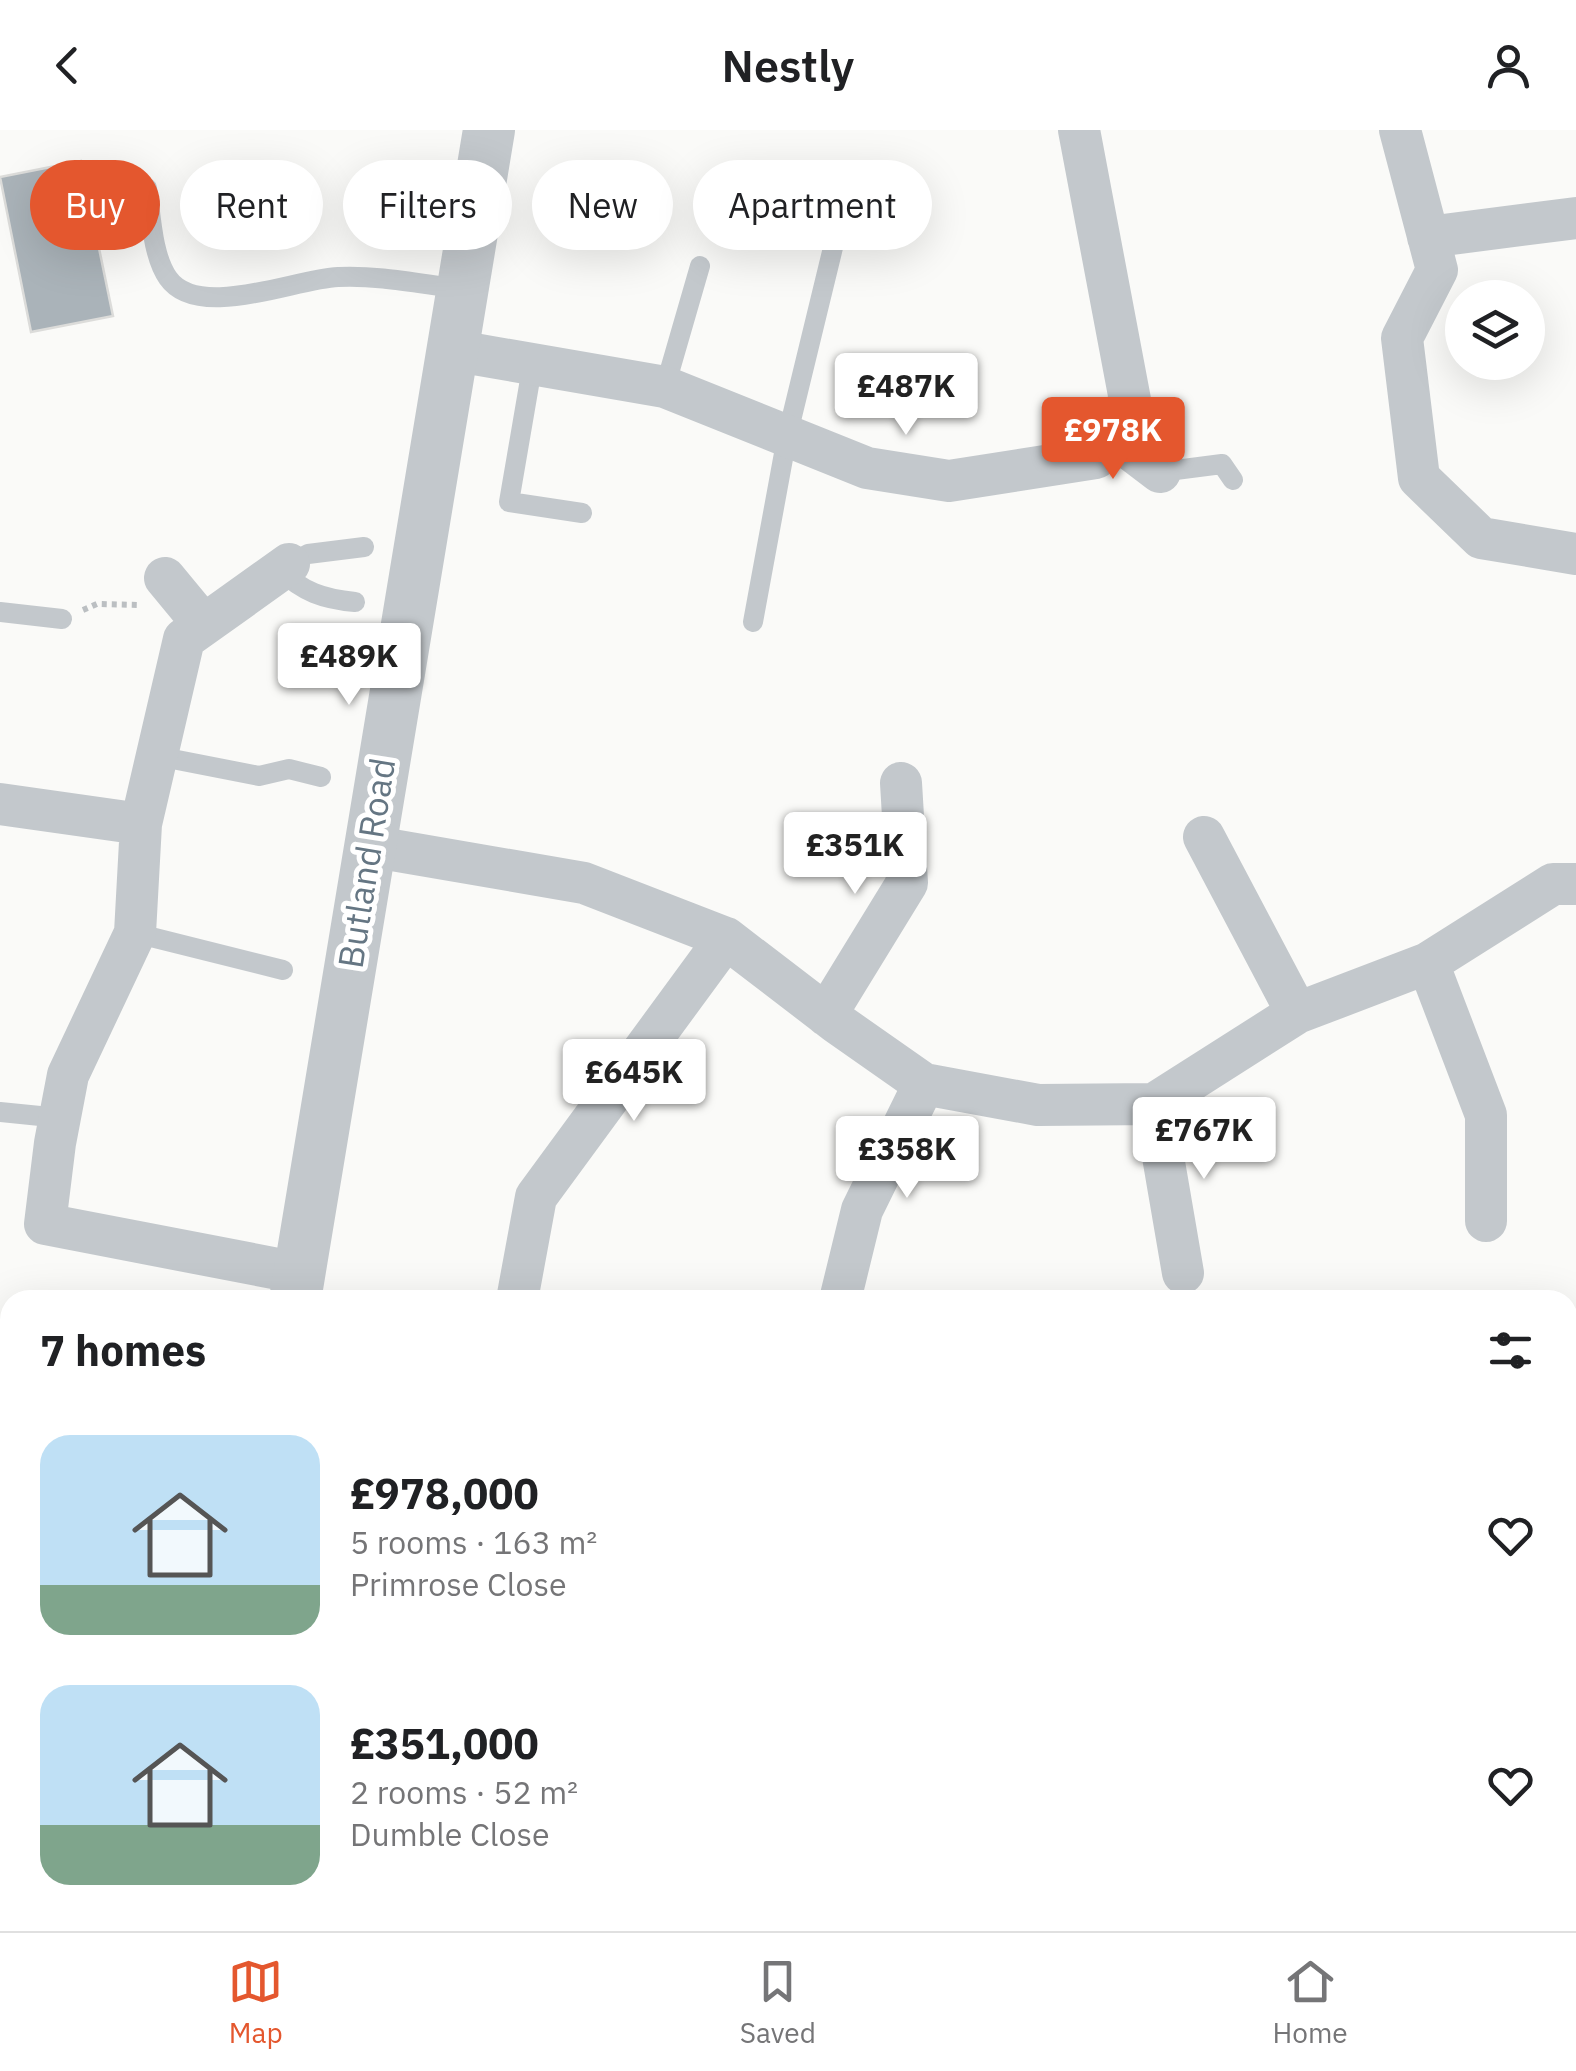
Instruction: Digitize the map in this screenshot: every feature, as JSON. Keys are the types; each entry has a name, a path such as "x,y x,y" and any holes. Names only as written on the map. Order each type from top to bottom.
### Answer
{"street":[{"name":"Butland Road","path":"297,1286 489,130"},
{"path":"451,350 665,387 867,468 949,481 1096,458 1130,400 1079,130"},
{"path":"1400,130 1437,270 1402,338 1420,478 1482,538 1576,554"},
{"path":"1428,237 1576,218"},
{"path":"1110,434 1160,472"},
{"path":"285,567 185,602 184,639 141,824 135,932 68,1075 46,1224 297,1286"},
{"path":"826,1014 906,883 901,783"},
{"path":"0,804 141,824"},
{"path":"1204,837 1297,1013"},
{"path":"369,846 584,884 726,938 924,1084 1038,1105 1154,1104 1297,1013 1428,963 1554,884 1576,884"},
{"path":"519,1290 536,1197 726,938"},
{"path":"1428,963 1486,1115 1486,1221"},
{"path":"842,1290 862,1210 924,1084"},
{"path":"1154,1104 1183,1273"}],"lane":[{"path":"158,250 168,279 185,290 220,300 337,277 384,278 462,290"},
{"path":"753,622 788,437 833,250"},
{"path":"665,387 700,266"},
{"path":"533,362 508,502 582,514"},
{"path":"1160,472 1222,464 1234,480"},
{"path":"355,602 328,600 299,588 285,567 308,554 364,547"},
{"path":"0,612 62,619"},
{"path":"157,756 259,776 289,769 321,776"},
{"path":"135,932 283,970"},
{"path":"0,1112 60,1118"}],"path":[{"path":"62,619 97,604 185,602"}],"building":[{"path":"30,171 30,250 99,250 113,316 31,332 0,177"}]}
